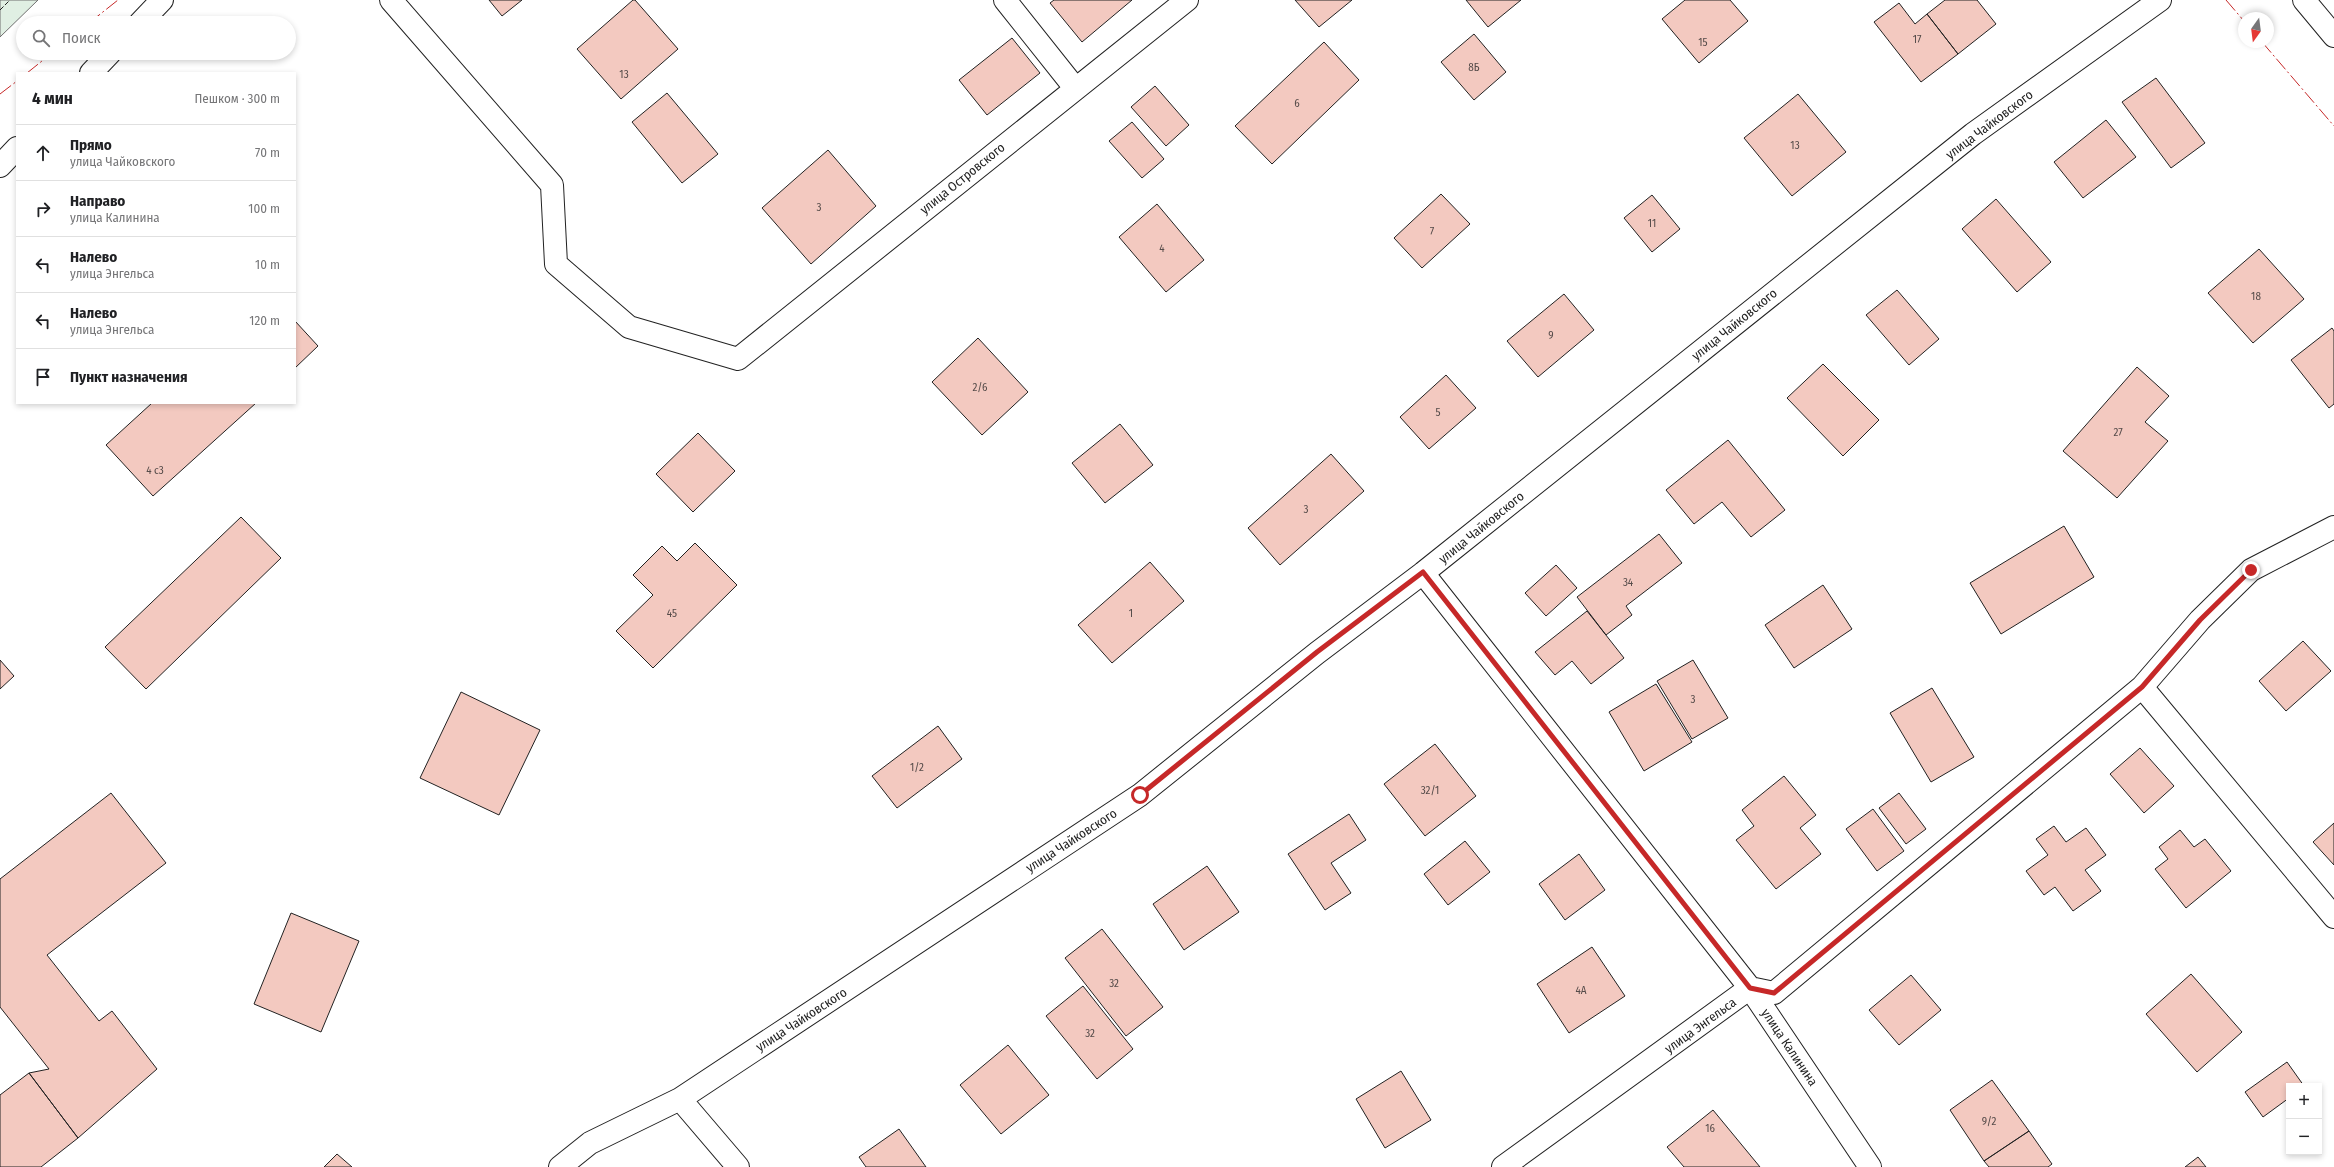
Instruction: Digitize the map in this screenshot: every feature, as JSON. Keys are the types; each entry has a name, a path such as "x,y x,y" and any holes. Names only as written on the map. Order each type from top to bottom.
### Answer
{"street":[{"path":"147,16 162,0"},
{"name":"улица Островского","path":"391,0 552,185 556,264 629,327 738,359 1075,88 1188,0"},
{"path":"1005,0 1075,88"},
{"name":"улица Чайковского","path":"560,1167 590,1143 680,1099 1140,795 1317,652 1423,572 1973,134 2160,0"},
{"path":"2304,0 2334,36"},
{"path":"92,72 103,60"},
{"path":"0,166 16,149"},
{"path":"1750,988 1774,993 2142,687 2200,620 2251,570 2334,527"},
{"name":"улица Калинина","path":"1423,572 1750,988 1870,1167"},
{"path":"2142,687 2334,917"},
{"name":"улица Энгельса","path":"1503,1167 1750,988"},
{"path":"680,1099 738,1167"}],"green space":[{"path":"0,0 38,0 22,16 16,16 16,21 0,37"}],"building":[{"path":"489,0 522,0 502,16"},
{"path":"633,0 635,0 678,49 621,99 577,49"},
{"path":"1054,0 1132,0 1082,42 1050,3"},
{"path":"1295,0 1352,0 1319,27"},
{"path":"1466,0 1521,0 1488,27"},
{"path":"1685,0 1730,0 1748,21 1699,63 1662,19"},
{"path":"1945,0 1977,0 1996,24 1958,54 1927,14"},
{"path":"1899,3 1915,24 1927,14 1958,54 1921,82 1874,22"},
{"path":"1474,34 1506,72 1474,100 1441,62"},
{"path":"1012,38 1040,73 987,115 959,80"},
{"path":"1324,42 1359,80 1272,164 1235,126"},
{"path":"2156,78 2205,143 2171,168 2122,102"},
{"path":"1155,86 1189,125 1166,146 1131,107"},
{"path":"667,93 718,154 682,183 632,122"},
{"path":"1798,94 1846,152 1792,196 1744,138"},
{"path":"2106,120 2136,157 2083,198 2054,162"},
{"path":"1132,122 1164,159 1142,178 1109,141"},
{"path":"828,150 876,206 811,264 762,208"},
{"path":"1441,194 1470,224 1422,268 1394,238"},
{"path":"1652,195 1680,229 1652,252 1624,218"},
{"path":"1996,199 2051,262 2017,292 1962,229"},
{"path":"1157,204 1204,260 1166,292 1119,237"},
{"path":"2259,249 2304,299 2253,343 2208,293"},
{"path":"1897,290 1939,339 1909,365 1866,315"},
{"path":"1564,294 1594,330 1538,377 1507,341"},
{"path":"296,322 318,346 296,367"},
{"path":"2332,328 2334,331 2334,404 2329,408 2291,360"},
{"path":"978,338 1028,392 982,435 932,382"},
{"path":"1823,364 1879,420 1843,456 1787,398"},
{"path":"2137,367 2169,396 2145,422 2168,441 2117,498 2063,451"},
{"path":"1446,375 1476,408 1429,449 1400,417"},
{"path":"151,404 255,404 153,496 106,445"},
{"path":"1120,424 1153,465 1105,503 1072,463"},
{"path":"698,433 735,471 693,512 656,474"},
{"path":"1728,440 1785,510 1751,537 1722,502 1694,524 1666,490"},
{"path":"1331,454 1364,491 1280,565 1248,528"},
{"path":"241,517 281,558 146,689 105,647"},
{"path":"2064,526 2094,577 2001,634 1970,583"},
{"path":"1659,534 1682,563 1626,606 1632,615 1606,635 1577,597"},
{"path":"695,543 737,585 653,668 616,631 653,595 633,575 662,546 677,561"},
{"path":"1150,562 1184,601 1112,663 1078,625"},
{"path":"1556,565 1577,588 1546,616 1525,593"},
{"path":"1823,585 1852,629 1794,668 1765,625"},
{"path":"1587,611 1624,658 1591,684 1572,661 1555,675 1535,652"},
{"path":"2303,641 2331,671 2286,711 2259,681"},
{"path":"0,660 14,676 0,689"},
{"path":"1693,660 1728,718 1692,739 1657,681"},
{"path":"1656,684 1692,742 1644,771 1609,712"},
{"path":"1932,688 1974,757 1931,782 1890,713"},
{"path":"461,692 540,730 499,815 420,778"},
{"path":"938,726 962,759 897,808 872,776"},
{"path":"1435,744 1476,796 1425,836 1384,784"},
{"path":"2140,748 2174,786 2144,813 2110,774"},
{"path":"1784,776 1816,815 1800,828 1821,854 1776,889 1736,840 1754,826 1742,810"},
{"path":"111,793 166,863 47,955 99,1021 112,1011 157,1069 78,1138 29,1073 49,1069 0,1007 0,879"},
{"path":"1899,793 1926,829 1906,844 1879,808"},
{"path":"1873,809 1904,851 1877,871 1846,829"},
{"path":"1349,814 1366,840 1331,863 1351,893 1325,910 1288,854"},
{"path":"2334,823 2334,865 2313,842"},
{"path":"2054,826 2066,842 2086,828 2106,855 2085,870 2101,891 2073,911 2055,887 2044,895 2026,871 2048,855 2036,839"},
{"path":"2180,830 2194,847 2205,839 2231,871 2186,908 2155,869 2168,859 2159,847"},
{"path":"1465,841 1490,872 1448,905 1424,874"},
{"path":"1579,854 1605,890 1565,920 1539,884"},
{"path":"1207,866 1239,912 1184,950 1153,904"},
{"path":"291,913 359,941 321,1032 254,1004"},
{"path":"1102,929 1163,1007 1126,1036 1065,958"},
{"path":"1592,947 1625,996 1569,1033 1537,984"},
{"path":"2191,974 2242,1032 2197,1072 2146,1014"},
{"path":"1911,975 1941,1010 1899,1045 1869,1010"},
{"path":"1083,986 1133,1049 1097,1079 1046,1016"},
{"path":"1008,1045 1049,1095 1001,1134 960,1085"},
{"path":"2287,1062 2302,1083 2286,1083 2286,1100 2263,1117 2245,1092"},
{"path":"1401,1071 1431,1120 1385,1148 1356,1099"},
{"path":"29,1073 78,1138 41,1167 0,1167 0,1095"},
{"path":"1992,1080 2029,1131 1984,1161 1950,1110"},
{"path":"1713,1110 1760,1167 1684,1167 1667,1147"},
{"path":"899,1129 926,1167 866,1167 859,1157"},
{"path":"2029,1131 2052,1164 2048,1167 1989,1167 1984,1161"},
{"path":"337,1154 352,1167 324,1167"},
{"path":"2198,1157 2206,1167 2185,1167"}],"fence":[{"path":"0,10 10,0"}],"power":[{"path":"98,16 118,0"},
{"path":"2226,0 2238,14"},
{"path":"2267,48 2334,126"},
{"path":"28,72 43,60"},
{"path":"0,94 16,82"}],"route":[{"path":"1140,795 1317,652 1423,572 1750,988 1774,993 2142,687 2200,620 2251,570"}]}
